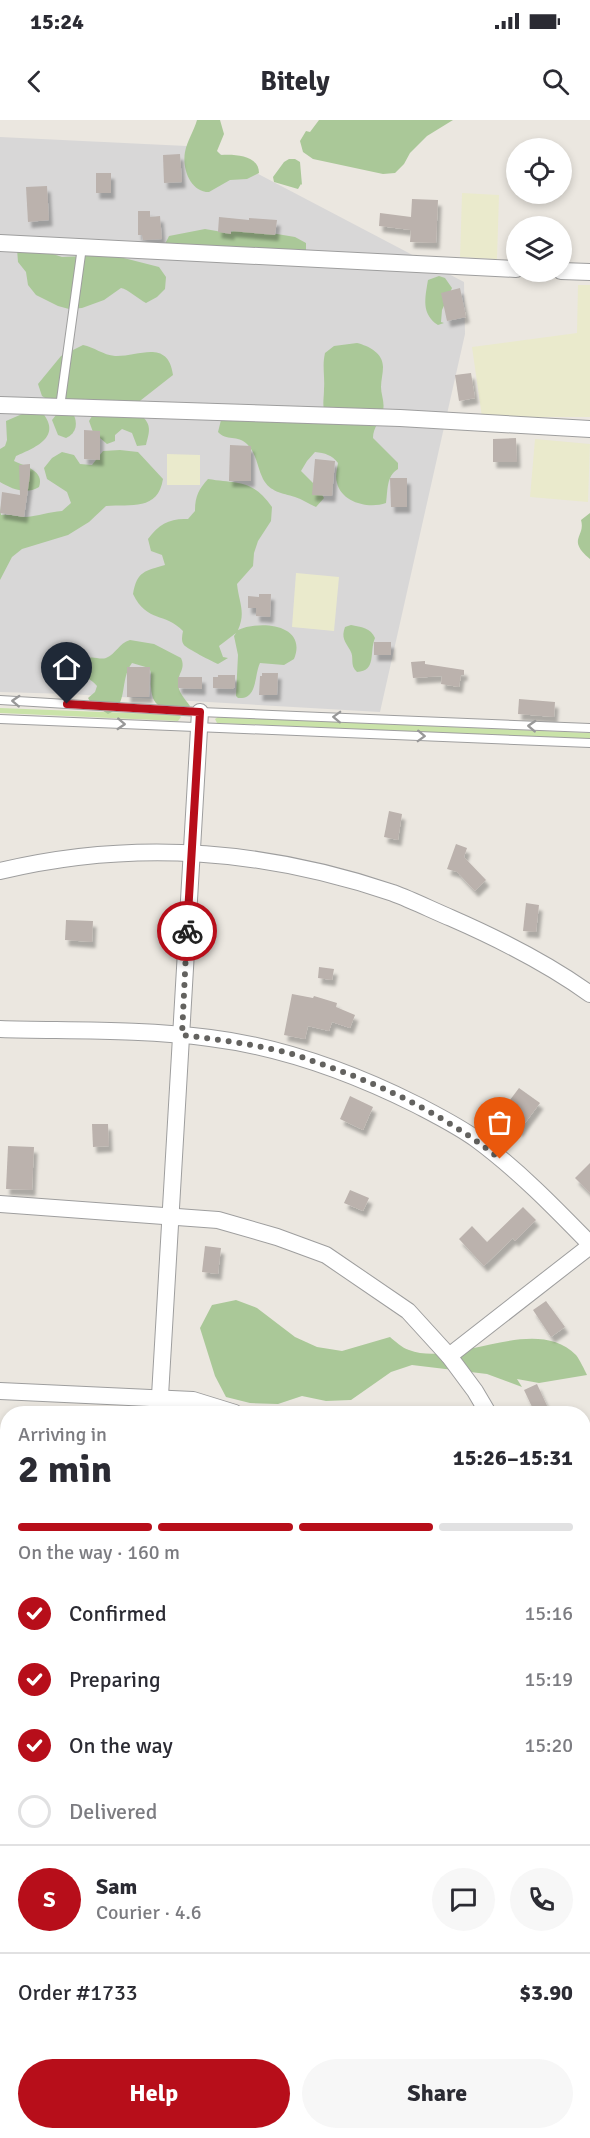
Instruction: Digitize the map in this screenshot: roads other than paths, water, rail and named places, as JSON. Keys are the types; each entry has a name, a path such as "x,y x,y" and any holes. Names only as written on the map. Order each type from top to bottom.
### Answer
{"street":[{"path":"0,243 506,267"},
{"path":"572,271 590,272"},
{"path":"0,405 400,418 590,429"},
{"path":"160,1406 200,720"},
{"path":"0,871 66,857 160,851 192,852 270,861 334,875 395,894 488,934 563,974 590,994"},
{"path":"0,1029 182,1035 212,1038 287,1052 386,1089 475,1139 549,1201 590,1245 449,1356"},
{"path":"0,1204 218,1220 277,1237 326,1255 408,1311 449,1356 484,1406"},
{"path":"0,1391 160,1406 193,1400 213,1406"}],"lane":[{"path":"60,407 82,246"},
{"path":"0,700 200,720 590,743"},
{"path":"0,719 200,720 590,728"}]}
